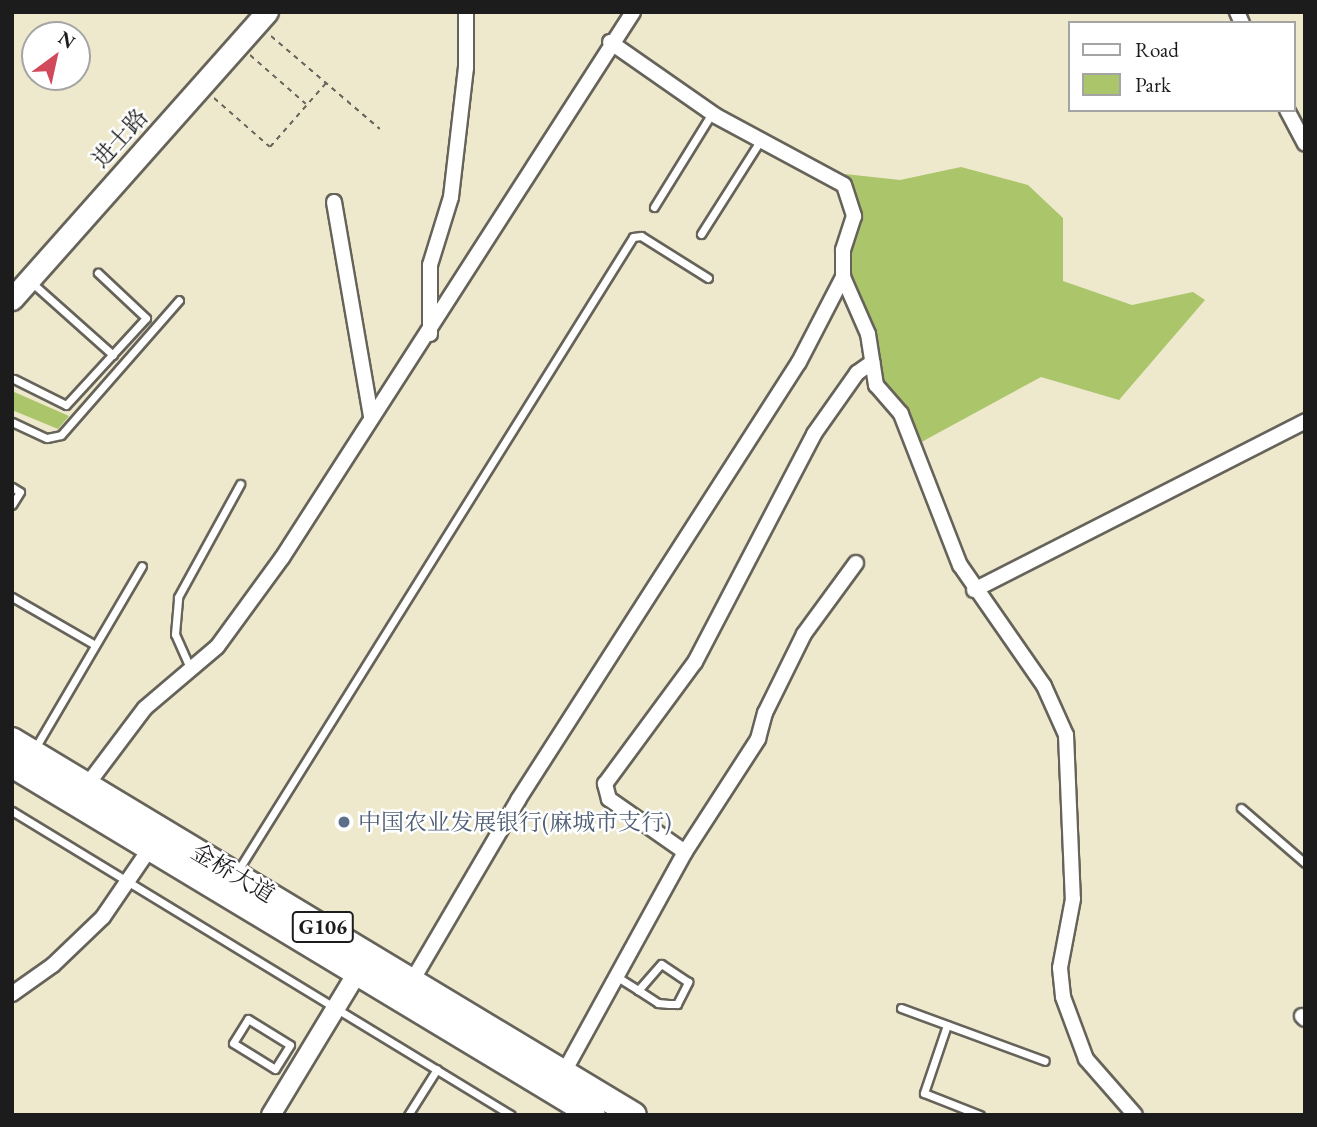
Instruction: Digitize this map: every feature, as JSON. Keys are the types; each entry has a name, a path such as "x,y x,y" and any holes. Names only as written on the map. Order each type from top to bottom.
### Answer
{"highway":[{"name":"金桥大道","path":"19,753 87,785 634,1115"},
{"name":"金桥大道","path":"19,753 150,848 593,1115"}],"main road":[{"name":"进士路","path":"21,282 201,87 259,16"},
{"name":"进士路","path":"12,299 21,282 259,16"}],"street":[{"path":"430,334 430,265 451,197 466,68 466,12"},
{"path":"87,785 145,708 217,647 282,558 371,416 430,334 610,42 633,12"},
{"path":"610,42 712,112 760,141 844,185 854,216 843,250 843,277 868,334 876,385 901,414 919,468 974,590 1044,686 1066,735 1072,782 1073,899 1060,968 1063,997 1086,1059 1135,1115"},
{"path":"1288,112 1305,144"},
{"path":"334,202 371,416"},
{"path":"412,981 518,800 799,362 843,277"},
{"path":"685,852 609,799 605,783 695,662 814,435 857,373 873,362"},
{"path":"974,590 1305,421"},
{"path":"564,1072 619,978 685,852 758,739 765,713 808,628 856,563"},
{"path":"12,994 81,941 129,881 150,848"},
{"path":"271,1115 358,973"}],"lane":[{"path":"654,207 712,112"},
{"path":"701,234 760,141"},
{"path":"235,874 632,237 641,236 708,278"},
{"path":"14,379 66,405 146,318 98,273"},
{"path":"21,282 113,355"},
{"path":"12,422 47,438 61,435 179,300"},
{"path":"191,670 175,634 178,597 240,484"},
{"path":"12,487 20,492 12,505"},
{"path":"19,753 95,645 142,566"},
{"path":"12,597 95,645"},
{"path":"1241,808 1305,863"},
{"path":"12,811 511,1115"},
{"path":"619,978 658,1003 677,1004 688,982 661,964 638,990"},
{"path":"901,1007 1045,1061"},
{"path":"290,1045 275,1069 233,1043 248,1019 290,1045 307,1056"},
{"path":"947,1025 924,1093 981,1115"},
{"path":"408,1115 437,1069"}],"path":[{"path":"259,16 326,83 380,129"},
{"path":"238,45 307,104"},
{"path":"201,87 271,147 326,83"}],"green space":[{"path":"961,167 1028,185 1063,218 1063,281 1132,305 1193,292 1205,300 1119,400 1041,377 916,445 882,387 847,278 845,260 859,209 845,174 900,180"},
{"path":"12,391 69,416 58,429 12,410"}],"place":[{"name":"中国农业发展银行(麻城市支行)","path":"344,822"}]}
